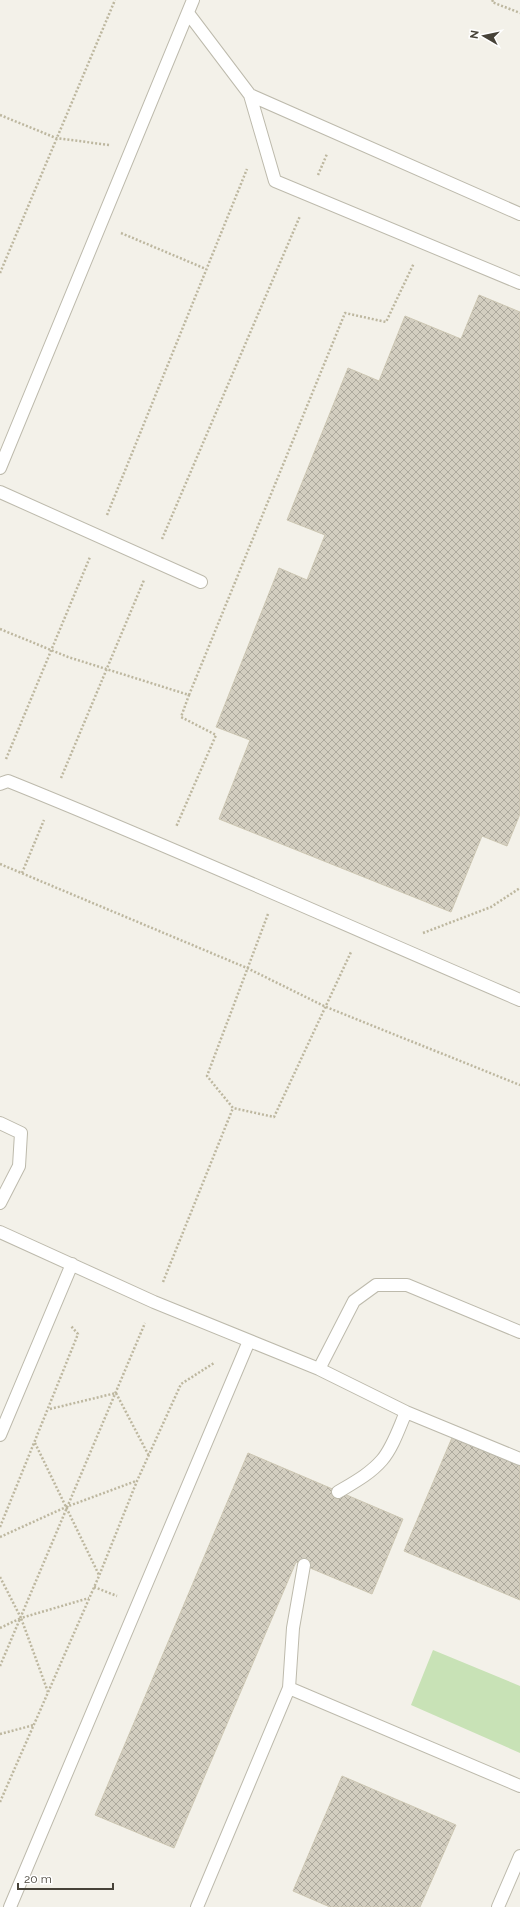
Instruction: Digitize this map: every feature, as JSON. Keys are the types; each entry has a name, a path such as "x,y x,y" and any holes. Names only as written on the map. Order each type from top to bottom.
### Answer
{"lane":[{"path":"0,468 193,0"},
{"path":"188,13 250,95 275,181 520,283"},
{"path":"250,95 520,214"},
{"path":"0,492 201,582"},
{"path":"0,784 8,781 168,846 275,895 520,1000"},
{"path":"0,1124 21,1133 19,1166 0,1203"},
{"path":"0,1232 154,1302 319,1369 406,1412 520,1458"},
{"path":"0,1435 72,1264"},
{"path":"319,1369 354,1301 376,1285 407,1285 520,1332"},
{"path":"10,1907 249,1341"},
{"path":"338,1492 365,1476 382,1460 397,1434 406,1412"},
{"path":"197,1907 289,1688 292,1628 304,1565"},
{"path":"289,1688 520,1786"},
{"path":"498,1907 520,1856"}],"path":[{"path":"0,272 116,0"},
{"path":"493,0 492,2 520,13"},
{"path":"0,115 56,138 131,148"},
{"path":"3,766 261,133"},
{"path":"22,873 106,669 336,133"},
{"path":"100,224 206,269"},
{"path":"168,846 216,735 181,717 345,313 386,322 423,243"},
{"path":"0,629 50,650 189,695"},
{"path":"0,864 247,968 326,1007 520,1085"},
{"path":"420,934 491,907 520,888"},
{"path":"275,895 207,1076 233,1108 274,1117 361,932"},
{"path":"0,1666 154,1302 233,1108"},
{"path":"0,1528 78,1334 55,1304"},
{"path":"0,1802 90,1598 137,1481 181,1384 218,1360"},
{"path":"49,1409 116,1393"},
{"path":"116,1393 149,1456"},
{"path":"35,1443 99,1576"},
{"path":"0,1537 66,1508 137,1481"},
{"path":"0,1577 20,1618 48,1692"},
{"path":"0,1628 20,1618 90,1598"},
{"path":"0,1734 34,1725"}],"green space":[{"path":"433,1650 520,1686 520,1753 411,1705"}],"building":[{"path":"479,295 520,312 520,814 507,846 482,836 451,912 219,819 250,740 216,727 279,568 307,580 325,535 287,520 348,368 379,381 405,316 461,339"},
{"path":"454,1433 520,1462 520,1600 404,1551"},
{"path":"248,1453 403,1519 372,1594 296,1562 174,1848 95,1815"},
{"path":"342,1776 456,1825 420,1907 330,1907 293,1891"}]}
